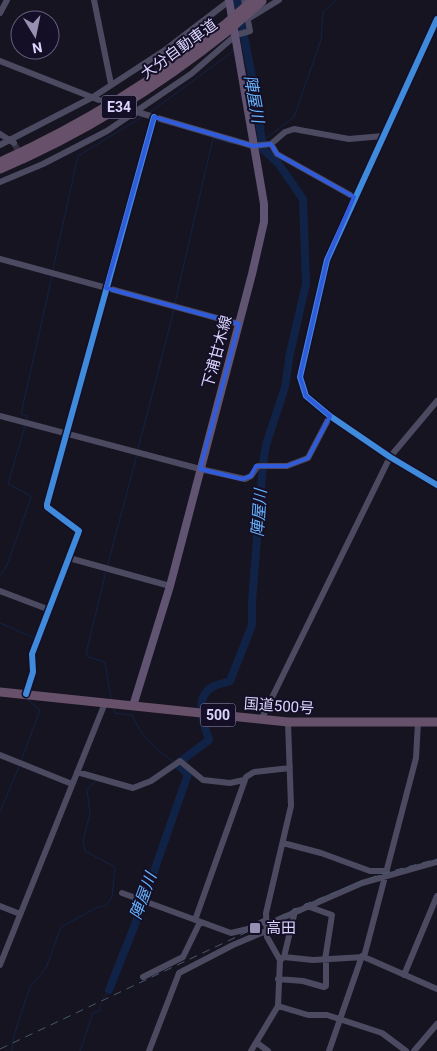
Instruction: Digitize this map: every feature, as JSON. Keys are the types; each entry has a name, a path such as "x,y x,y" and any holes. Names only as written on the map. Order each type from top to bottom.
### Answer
{"highway":[{"name":"大分自動車道","path":"0,169 72,135 122,106 184,65 231,29 260,0"},
{"name":"大分自動車道","path":"0,162 57,134 118,100 180,59 231,29"},
{"name":"国道500号","path":"0,692 288,722 437,722"}],"main road":[{"name":"下浦甘木線","path":"133,706 170,586 264,222 264,204 255,146 231,29 229,1"}],"street":[{"path":"0,13 7,0"},
{"path":"94,0 111,84"},
{"path":"0,182 31,169 107,130 191,74 231,29 250,31 244,0"},
{"path":"248,19 279,0"},
{"path":"0,145 13,142 96,98 111,84 165,50 229,1"},
{"path":"437,19 435,28 354,197 327,260 300,377 306,396 330,416 390,457 437,485"},
{"path":"0,61 96,98"},
{"path":"133,111 255,146 268,144 294,128 349,139 383,136"},
{"path":"26,694 33,672 32,654 79,528 48,507 47,504 154,117"},
{"path":"0,134 13,142"},
{"path":"268,144 277,154 354,197"},
{"path":"27,162 31,169"},
{"path":"0,259 239,324"},
{"path":"261,720 390,457 437,401"},
{"path":"0,416 200,469 245,479 261,466 287,466 308,458 330,416"},
{"path":"68,558 170,586"},
{"path":"0,591 50,610"},
{"path":"0,965 105,703"},
{"path":"282,958 266,926 266,905 291,806 288,722"},
{"path":"329,1051 363,956 387,873 416,758 418,722"},
{"path":"0,755 72,784"},
{"path":"77,772 133,788 151,781 180,761 203,780 230,782 244,780 254,772 290,768"},
{"path":"143,977 184,957 244,787 244,780"},
{"path":"283,843 321,853 370,871 387,873"},
{"path":"158,1051 149,1050 178,973 307,906 387,873 437,862"},
{"path":"122,893 231,933 266,926"},
{"path":"404,975 437,896"},
{"path":"0,906 20,914"},
{"path":"278,979 303,981 326,986 326,960 332,915 307,906"},
{"path":"251,1051 278,1006 278,979 282,958 296,911"},
{"path":"282,958 326,960 363,956 437,989"},
{"path":"278,1006 308,1015 342,1019 382,1033 406,1051"},
{"path":"414,1051 437,1024"},
{"path":"257,1043 268,1051"}],"highlighted area":[{"path":"154,117 253,146 271,144 277,154 354,197 327,260 300,377 306,396 330,416 308,458 287,466 256,466 251,476 242,479 200,469 239,324 106,288"}],"waterway":[{"name":"陣屋川","path":"109,990 138,917 188,774 177,764 209,740 201,711 203,697 214,686 230,681 252,625 252,602 263,463 266,445 285,387 290,353 306,284 303,199 278,163 263,149 255,92 237,0"},
{"path":"262,141 294,117 321,40 323,12 336,0"},
{"name":"陣屋川","path":"240,46 246,45"},
{"path":"149,113 235,50"},
{"path":"53,269 78,156 142,117"},
{"path":"175,303 213,138 233,144"},
{"path":"26,420 27,416 21,414 52,276"},
{"path":"138,449 174,310"},
{"path":"0,575 7,565 31,498 31,496 8,484 25,426"},
{"path":"107,567 137,455"},
{"path":"106,571 86,654 88,657 105,662 111,699"},
{"path":"0,623 34,638"},
{"path":"21,761 40,710 27,699"},
{"path":"113,708 115,713 132,715 149,742 174,762"},
{"path":"0,812 19,767"},
{"path":"12,1051 14,1035 30,987 46,968 61,927 98,907 106,906 112,897 115,867 85,851 83,841 90,814 87,790 97,780"},
{"path":"103,998 109,990"},
{"path":"80,1051 93,1013 99,1011 101,1004"}],"tunnel":[{"path":"14,144 27,162"}],"railway":[{"path":"0,1049 306,904 381,874 437,859"}],"cycle path":[{"path":"437,19 327,260 300,377 306,396 330,416 390,457 437,485"},
{"path":"26,694 33,672 32,654 79,531 47,507 47,504 154,117"}],"place":[{"name":"高田","path":"255,928"}]}
